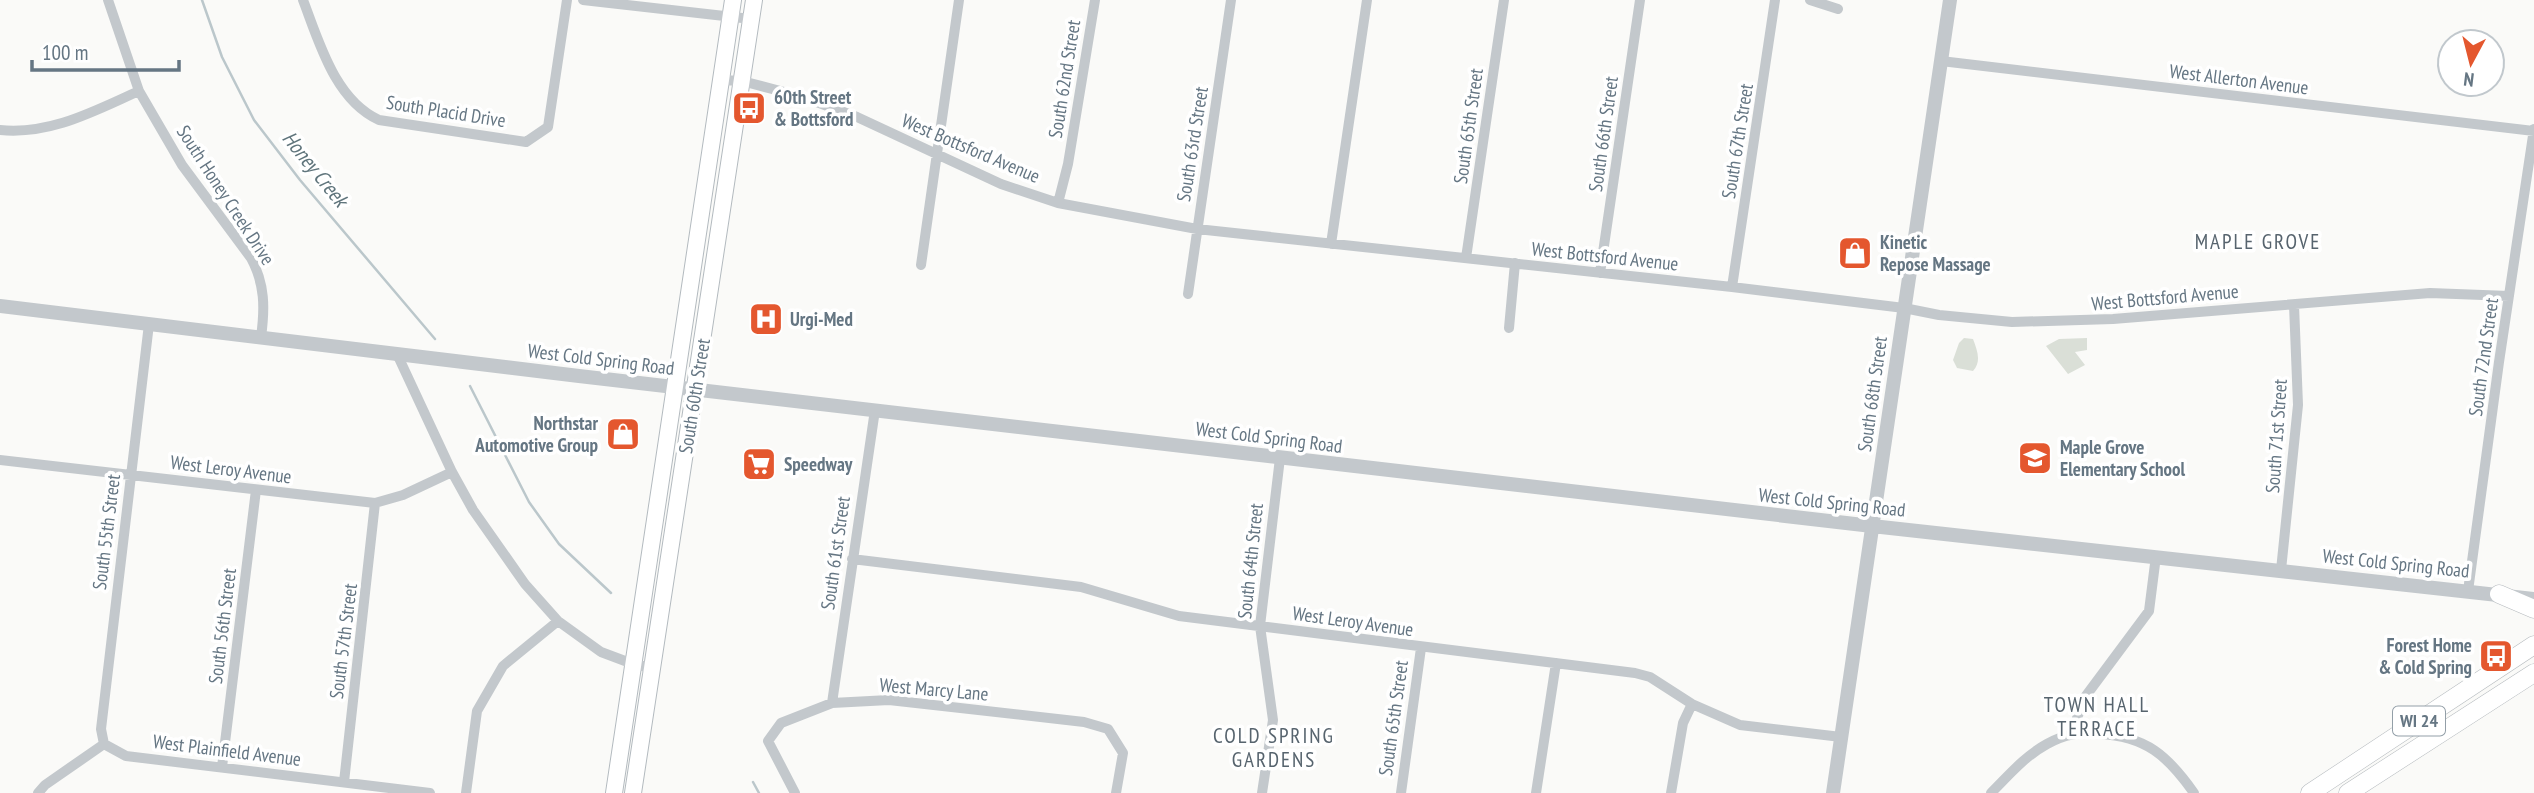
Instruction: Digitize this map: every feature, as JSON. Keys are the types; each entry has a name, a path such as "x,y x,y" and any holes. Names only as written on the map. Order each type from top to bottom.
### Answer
{"main road":[{"name":"South 60th Street","path":"614,793 733,0"},
{"name":"South 60th Street","path":"633,793 754,0"},
{"path":"664,452 669,463 668,480 671,484 680,486"},
{"path":"2499,594 2534,610"},
{"name":"WI 24","path":"2310,793 2532,645"},
{"name":"WI 24","path":"2348,793 2534,673"}],"street":[{"name":"South Honey Creek Drive","path":"108,0 139,91 181,165 251,258 260,275 265,306 261,337"},
{"name":"South Placid Drive","path":"303,0 323,53 355,105 366,114 379,120 526,142 548,127 567,0"},
{"path":"583,0 751,19"},
{"path":"921,265 959,0"},
{"name":"South 62nd Street","path":"1058,203 1068,164 1095,0"},
{"name":"South 63rd Street","path":"1188,294 1231,0"},
{"path":"1331,244 1367,0"},
{"name":"South 65th Street","path":"1466,258 1504,0"},
{"name":"South 66th Street","path":"1600,273 1640,0"},
{"name":"South 67th Street","path":"1732,287 1775,0"},
{"path":"1810,0 1838,9"},
{"name":"South 68th Street","path":"1833,793 1950,0"},
{"name":"West Allerton Avenue","path":"1941,61 2534,130"},
{"name":"West Bottsford Avenue","path":"720,80 742,82 803,97 857,117 1001,184 1058,203 1197,229 1732,287 2012,322 2058,323 2430,293 2509,296"},
{"path":"0,130 27,131 56,126 139,91"},
{"name":"South 72nd Street","path":"2468,591 2534,130"},
{"path":"1509,328 1515,263"},
{"name":"South 71st Street","path":"2281,570 2298,405 2294,305"},
{"name":"West Cold Spring Road","path":"0,306 1280,458 2534,598"},
{"name":"South 55th Street","path":"104,744 101,729 149,324"},
{"path":"397,354 452,472 473,510 525,584 558,621 601,652 652,668"},
{"name":"South 61st Street","path":"832,702 875,410"},
{"name":"South 64th Street","path":"1262,793 1273,720 1260,626 1280,458"},
{"name":"West Leroy Avenue","path":"1,464 130,475 375,503 402,495 452,472"},
{"name":"South 56th Street","path":"222,767 256,489"},
{"name":"South 57th Street","path":"344,782 375,503"},
{"path":"2074,732 2085,697 2149,611 2156,556"},
{"name":"West Leroy Avenue","path":"852,559 1081,587 1179,616 1635,673 1650,677 1692,704 1740,725 1842,737"},
{"path":"466,793 477,711 503,666 558,621"},
{"name":"South 65th Street","path":"1401,793 1421,648"},
{"path":"1536,793 1556,663"},
{"name":"West Marcy Lane","path":"795,793 768,741 781,723 832,702 889,700 1084,722 1108,729 1123,753 1116,793"},
{"path":"1671,793 1683,723 1692,704"},
{"path":"1991,793 2023,760 2048,743 2074,732 2120,735 2149,746 2178,769 2194,793"},
{"path":"38,793 104,744"},
{"name":"West Plainfield Avenue","path":"104,744 126,756 430,793"}],"shaded area":[{"path":"1964,338 1973,339 1977,351 1978,359 1973,371 1957,368 1953,360 1959,343"},
{"path":"2087,338 2087,350 2075,352 2085,365 2068,374 2046,346 2059,339"}],"waterway":[{"name":"Honey Creek","path":"202,0 222,57 254,120 300,180 435,339"},
{"name":"Honey Creek","path":"470,386 529,502 559,544 611,593"},
{"name":"Honey Creek","path":"753,782 759,793"}],"place":[{"name":"60th Street & Bottsford","path":"749,108"},
{"name":"Kinetic Repose Massage","path":"1855,253"},
{"name":"Urgi-Med","path":"766,319"},
{"name":"Northstar Automotive Group","path":"623,434"},
{"name":"Maple Grove Elementary School","path":"2035,458"},
{"name":"Speedway","path":"759,464"},
{"name":"Forest Home & Cold Spring","path":"2496,656"}],"district":[{"name":"MAPLE GROVE","path":"2258,242"},
{"name":"TOWN HALL TERRACE","path":"2097,717"},
{"name":"COLD SPRING GARDENS","path":"1274,748"}]}
